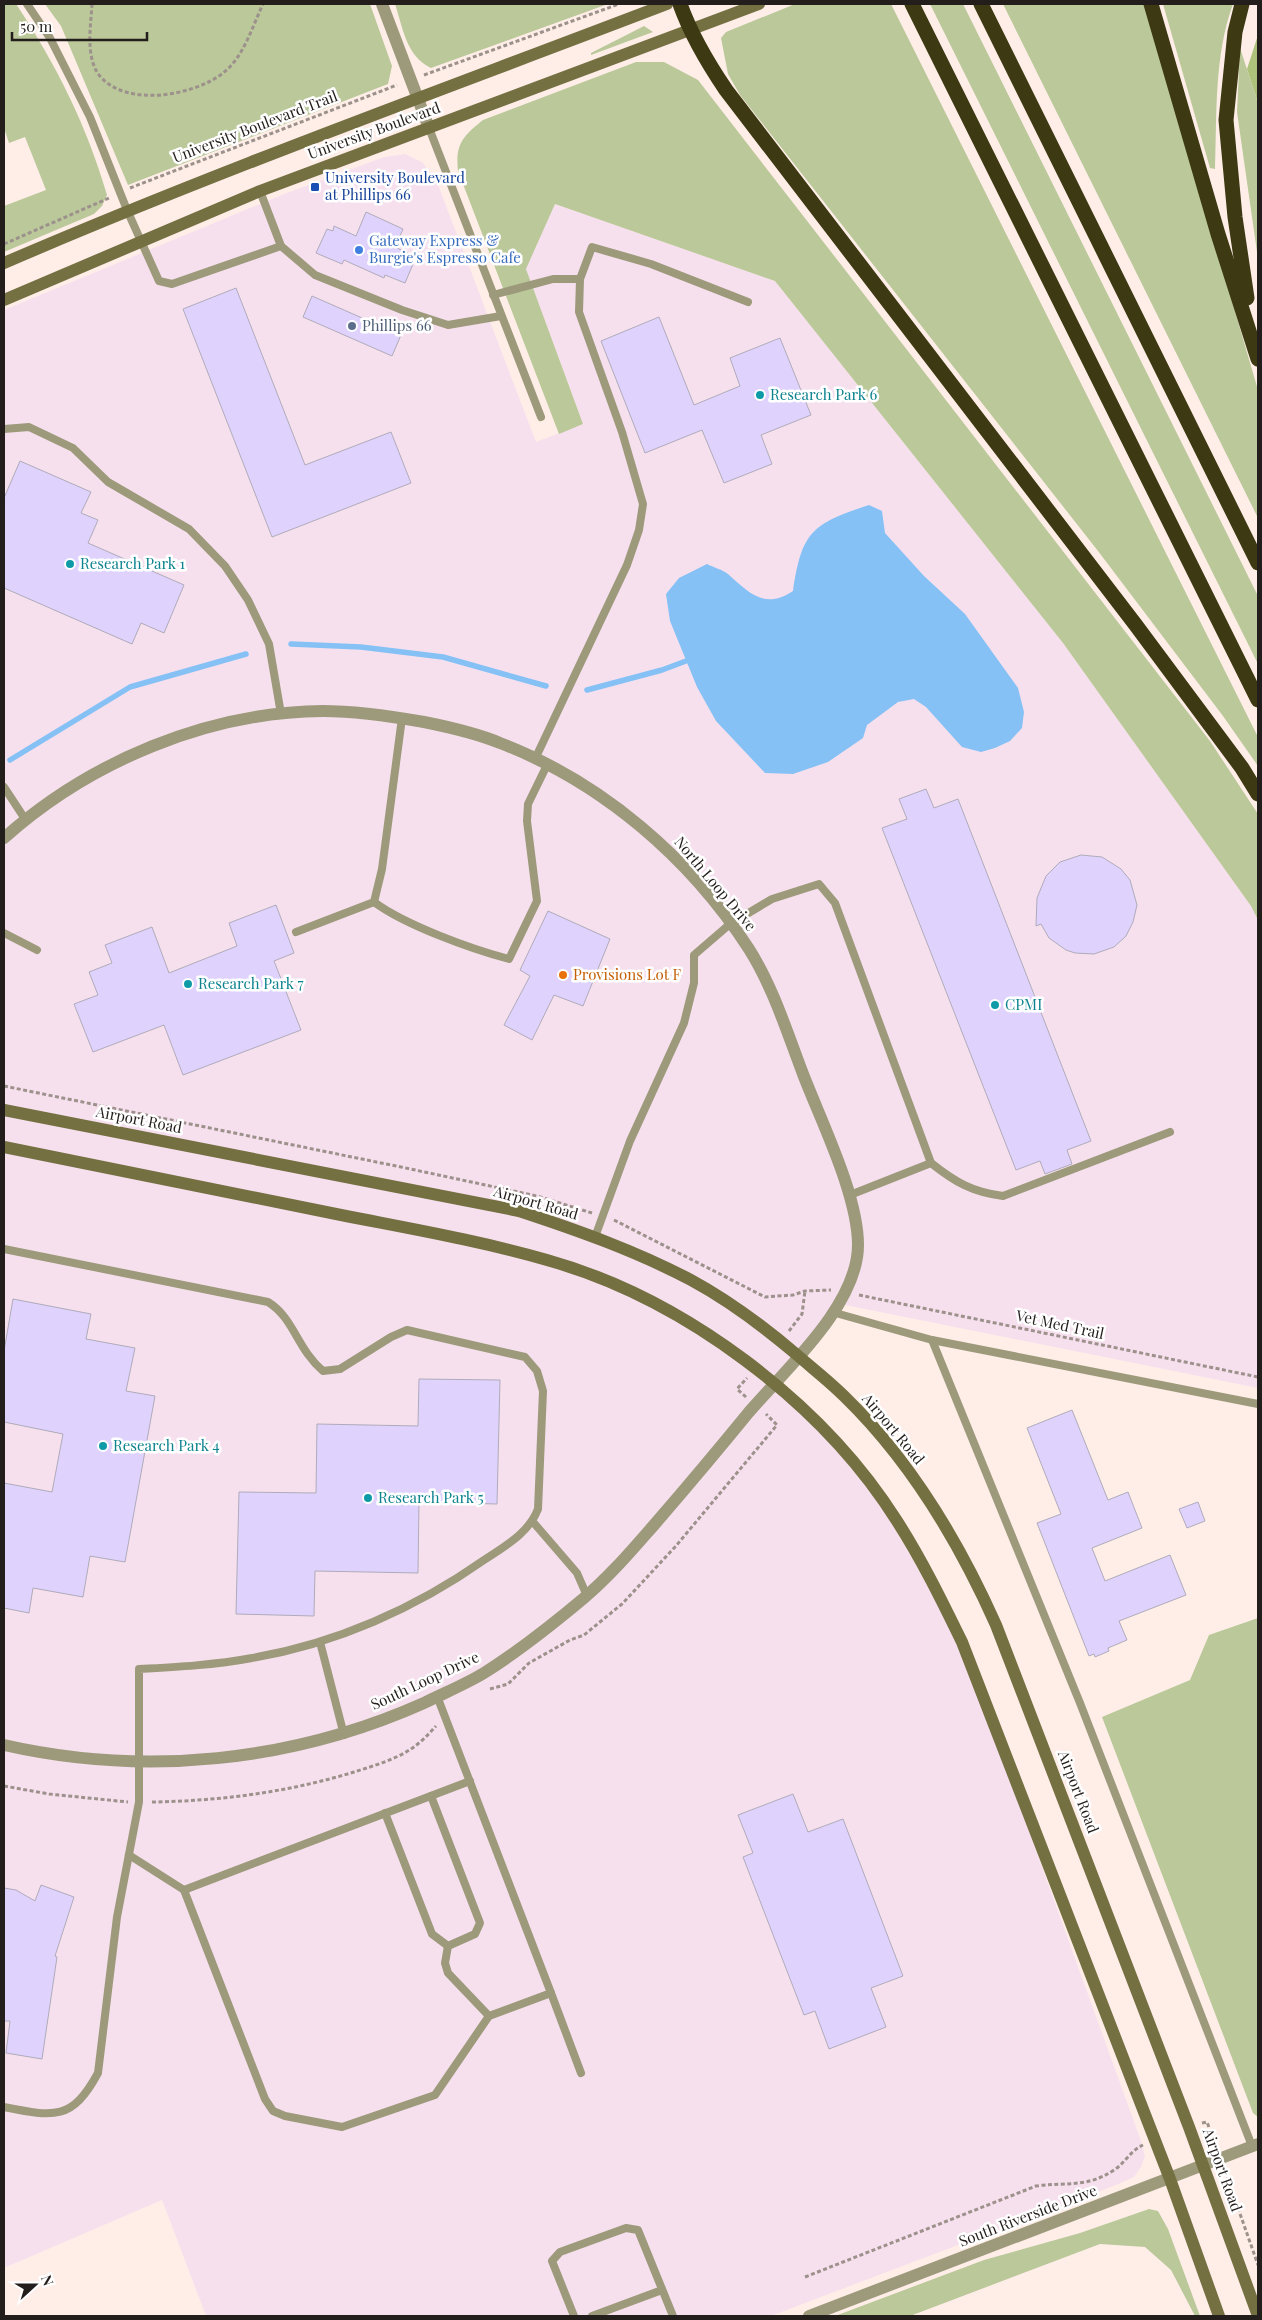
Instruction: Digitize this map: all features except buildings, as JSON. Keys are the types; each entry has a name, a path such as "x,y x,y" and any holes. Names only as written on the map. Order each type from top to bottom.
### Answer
{"highway":[{"path":"680,4 689,30 706,61 737,105 1136,624 1242,768 1258,794"},
{"path":"981,4 1258,563"},
{"path":"1151,4 1218,234 1258,357"},
{"path":"1242,4 1235,32 1226,120 1246,293 1258,357"},
{"path":"914,8 1258,700"}],"main road":[{"name":"University Boulevard","path":"4,263 127,210 417,96 667,4"},
{"name":"University Boulevard","path":"4,300 260,192 759,4"},
{"name":"Airport Road","path":"4,1110 519,1211 595,1237 690,1280 736,1308 780,1341 845,1397 899,1459 955,1543 978,1584 996,1625 1203,2166 1258,2316"},
{"path":"4,1146 405,1228 548,1260 614,1284 662,1307 704,1332 775,1383 843,1450 897,1520 942,1600 962,1642 1170,2180 1219,2316"}],"street":[{"path":"382,4 429,128"},
{"name":"North Loop Drive","path":"4,838 25,819 62,792 107,767 149,748 194,732 281,714 324,711 371,713 479,735 503,743 547,765 605,799 644,829 678,861 730,924 761,972 850,1195 858,1239 857,1257 847,1292 799,1357 775,1383"},
{"name":"South Loop Drive","path":"4,1745 75,1758 138,1762 193,1762 241,1757 344,1734 437,1696 484,1673 587,1596 627,1556 775,1383"},
{"name":"South Riverside Drive","path":"809,2316 1170,2180 1255,2145"}],"lane":[{"path":"27,4 50,38 90,117 140,241 159,281 172,284 281,246"},
{"path":"429,128 541,417"},
{"path":"260,192 281,246 315,275 448,325 502,316"},
{"path":"535,759 627,564 639,530 644,504 622,432 579,312 580,280 592,247 651,264 748,302"},
{"path":"493,295 553,279 580,280"},
{"path":"4,429 29,427 73,448 108,482 189,529 225,566 248,600 270,644 281,714"},
{"path":"374,902 382,869 402,718"},
{"path":"374,902 390,914 489,954 509,959 538,901 527,821 528,804 547,765"},
{"path":"4,787 25,819"},
{"path":"595,1237 630,1141 684,1023 694,982 694,955 730,924 772,899 819,884 834,902 931,1163 958,1184 987,1194 1003,1196 1170,1132"},
{"path":"296,932 374,902"},
{"path":"4,933 37,950"},
{"path":"850,1195 931,1163"},
{"path":"4,1249 268,1302 281,1310 309,1359 323,1371 340,1369 391,1337 407,1330 525,1357 537,1371 542,1390 538,1509 533,1522 513,1540 461,1576 388,1616 320,1642 253,1658 192,1666 139,1669 139,1802 117,1917 98,2073 86,2094 72,2108 42,2114 4,2108"},
{"path":"832,1312 932,1340 1258,1404"},
{"path":"932,1340 1080,1703 1255,2145"},
{"path":"533,1522 577,1573 587,1596"},
{"path":"320,1642 344,1734"},
{"path":"437,1696 581,2073"},
{"path":"184,1890 470,1781"},
{"path":"431,1796 480,1922 475,1934 448,1946"},
{"path":"385,1813 432,1934 448,1946"},
{"path":"130,1855 184,1890 265,2099 273,2111 285,2116 342,2127 435,2095 488,2016 551,1993"},
{"path":"448,1946 445,1962 448,1973 488,2016"},
{"path":"574,2316 552,2261 560,2252 626,2228 638,2230 673,2316"},
{"path":"592,2316 662,2290"}],"path":[{"path":"92,4 90,48 98,74 114,87 149,96 176,93 206,83 223,73 238,57 263,4"},
{"path":"436,70 619,4"},
{"name":"University Boulevard Trail","path":"132,187 386,89"},
{"path":"4,244 105,199"},
{"path":"4,1086 537,1196 592,1213"},
{"path":"612,1219 705,1265 755,1294 765,1297 780,1297 805,1291 830,1290"},
{"path":"780,1341 802,1314 805,1291"},
{"name":"Vet Med Trail","path":"858,1294 1258,1377"},
{"path":"745,1396 737,1389 756,1368"},
{"path":"483,1692 508,1684 529,1663 570,1640 584,1635 622,1604 675,1547 777,1424 764,1412"},
{"path":"151,1802 189,1802 248,1796 336,1778 402,1755 421,1742 445,1716"},
{"path":"4,1786 49,1794 127,1802"},
{"path":"1199,2124 1207,2122 1212,2136"},
{"path":"805,2277 1036,2186 1054,2184 1078,2185 1093,2181 1117,2168 1136,2148 1142,2145"},
{"path":"1226,2174 1258,2265"}],"shaded area":[{"path":"405,154 422,162 437,182 536,442 583,424 526,269 555,204 775,281 1063,643 1251,906 1258,920 1258,1388 840,1304 776,1386 867,1481 961,1643 1145,2156 1141,2167 1134,2177 1116,2185 771,2316 206,2316 162,2200 4,2268 4,310 284,194 384,157"}],"green space":[{"path":"4,4 16,4 57,73 90,144 107,195 102,206 94,214 4,252 4,206 46,190 25,137 9,143 4,128"},
{"path":"45,4 370,4 392,66 388,84 128,185 61,26"},
{"path":"395,4 608,4 431,68 423,63 411,49 403,32"},
{"path":"795,4 891,4 1258,737 1258,766 1223,716 1098,551 740,95 728,74 721,38 726,32"},
{"path":"930,4 963,4 1258,596 1258,664"},
{"path":"1003,4 1145,4 1258,390 1258,518"},
{"path":"1163,4 1233,4 1222,44 1219,65 1215,169 1210,168"},
{"path":"644,26 653,32 591,55 591,53"},
{"path":"1258,35 1258,103 1247,69"},
{"path":"1240,48 1258,103 1258,259 1237,112"},
{"path":"636,62 664,62 698,80 1210,741 1258,814 1258,920 1251,906 1063,643 775,281 555,204 526,269 583,424 559,434 458,171 459,147 470,131 483,120"},
{"path":"1258,1618 1258,2117 1253,2113 1102,1717 1190,1680 1209,1635"},
{"path":"1149,2209 1158,2211 1168,2229 1200,2316 1195,2316 1171,2270 1145,2247 1100,2244 910,2316 835,2316 984,2260 1080,2233"}],"water":[{"path":"869,505 882,511 885,533 924,576 965,614 1018,688 1024,712 1022,728 1010,741 995,748 981,752 962,747 926,707 914,699 898,702 867,725 863,738 828,762 793,774 765,773 716,721 697,687 670,621 666,594 679,578 707,564 726,573 750,593 758,597 774,599 783,597 793,591 801,555 806,542 813,533 834,518"}],"waterway":[{"path":"291,644 361,647 443,657 546,686"},
{"path":"10,760 130,687 246,654"},
{"path":"587,690 662,670 686,661"}],"place":[{"name":"University Boulevard at Phillips 66","path":"315,187"},
{"name":"Gateway Express & Burgie's Espresso Cafe","path":"359,250"},
{"name":"Phillips 66","path":"352,326"},
{"name":"Research Park 6","path":"760,395"},
{"name":"Research Park 1","path":"70,564"},
{"name":"Provisions Lot F","path":"563,975"},
{"name":"Research Park 7","path":"188,984"},
{"name":"CPMI","path":"995,1005"},
{"name":"Research Park 4","path":"103,1446"},
{"name":"Research Park 5","path":"368,1498"}]}
